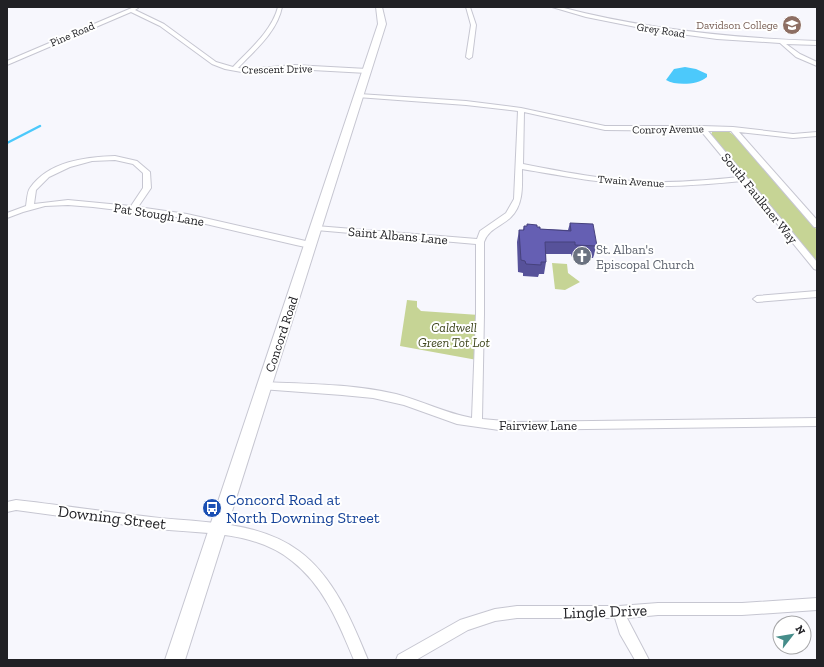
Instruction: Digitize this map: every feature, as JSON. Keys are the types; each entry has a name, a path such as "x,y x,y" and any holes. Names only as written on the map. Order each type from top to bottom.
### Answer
{"main road":[{"name":"Concord Road","path":"175,660 382,24 379,7"}],"street":[{"name":"Pine Road","path":"7,63 138,7"},
{"path":"234,69 271,28 278,17 280,7"},
{"path":"468,7 471,14 474,33 469,57"},
{"name":"Grey Road","path":"554,7 595,18 665,31 730,38 817,43"},
{"name":"Crescent Drive","path":"131,10 162,25 220,66 247,71 294,67 367,71"},
{"path":"782,42 794,54 802,59 817,64"},
{"name":"Conroy Avenue","path":"359,96 466,103 521,110 605,128 626,130 702,128 733,129 793,136 817,134"},
{"path":"478,423 480,242 483,233 509,215 518,199 521,110"},
{"name":"South Faulkner Way","path":"702,128 817,268"},
{"path":"733,129 817,225"},
{"path":"30,207 29,197 31,192 37,184 51,173 80,161 109,157 124,158 145,170 147,176 147,188 133,208"},
{"name":"Twain Avenue","path":"520,166 599,180 634,183 668,184 744,179"},
{"name":"Pat Stough Lane","path":"7,216 30,207 55,202 133,208 199,219 265,236 310,245"},
{"name":"Saint Albans Lane","path":"316,228 480,242"},
{"path":"757,300 817,294"},
{"name":"Fairview Lane","path":"264,386 320,388 389,397 413,403 448,417 478,423 516,426 817,422"},
{"name":"Downing Street","path":"7,507 16,506 81,512 151,523 217,530 253,536 278,544 295,555 313,571 325,585 361,660"},
{"name":"Lingle Drive","path":"403,660 458,629 495,615 517,612 619,612 658,609 742,609 817,604"},
{"path":"619,612 625,629 642,660"}],"green space":[{"path":"728,131 735,136 817,230 817,262 711,135 712,132"},
{"path":"552,263 567,264 568,273 580,282 565,290 555,289"},
{"name":"Caldwell Green Tot Lot","path":"407,300 417,301 417,307 421,311 479,315 477,360 400,346"}],"water":[{"path":"685,67 696,69 707,74 707,77 698,82 687,84 675,83 666,80 674,69"}],"building":[{"path":"570,223 593,224 597,246 575,245 575,242 545,242 546,262 541,262 541,265 526,264 525,261 521,260 519,230 524,230 524,226 527,226 527,224 537,225 540,229 571,231"}],"waterway":[{"path":"7,143 40,126"}],"place":[{"name":"Davidson College","path":"792,25"},
{"name":"St. Alban's Episcopal Church","path":"582,256"},
{"name":"Concord Road at North Downing Street","path":"212,508"}]}
